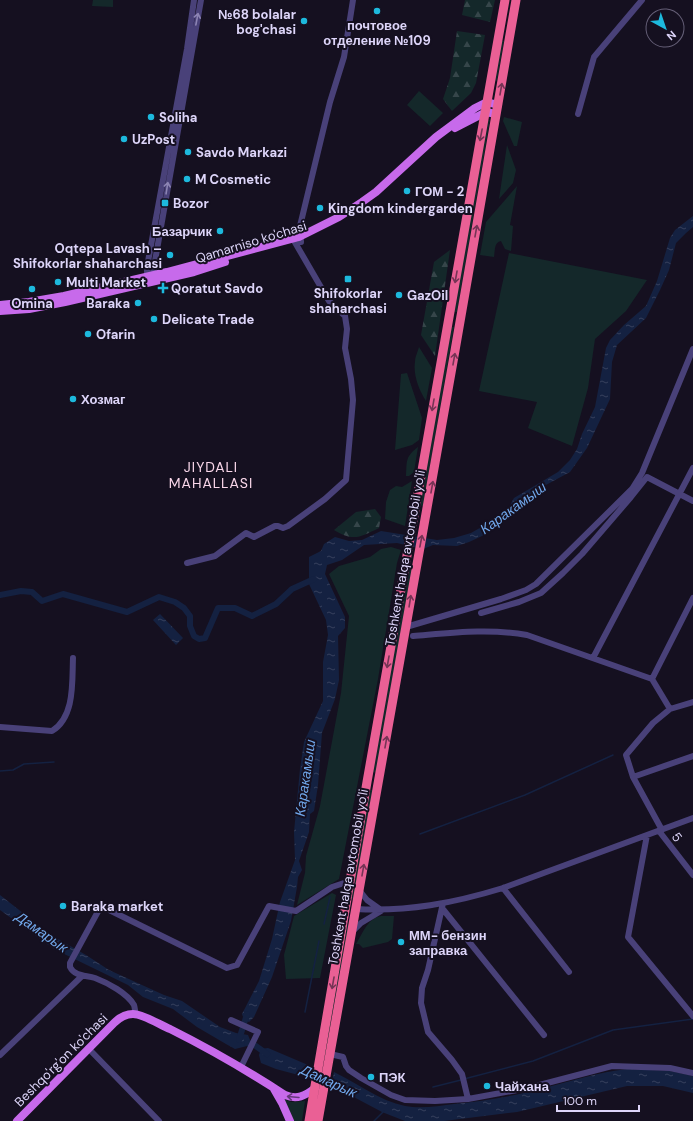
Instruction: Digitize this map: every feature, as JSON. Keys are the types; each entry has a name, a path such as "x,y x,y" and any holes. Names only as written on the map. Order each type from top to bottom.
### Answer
{"highway":[{"name":"Toshkent halqa avtomobil yo'li","path":"326,1058 345,908 505,0"},
{"name":"Toshkent halqa avtomobil yo'li","path":"309,1121 319,1090 352,932 516,0"},
{"path":"499,34 510,36"},
{"path":"448,317 461,319"},
{"path":"367,782 379,784"},
{"path":"345,908 356,909"},
{"name":"Toshkent halqa avtomobil yo'li","path":"318,1121 319,1090"}],"main road":[{"name":"Qamarniso ko'chasi","path":"340,219 376,192 436,137 476,108 487,102"},
{"path":"487,102 497,109"},
{"path":"486,112 497,109"},
{"name":"Qamarniso ko'chasi","path":"0,305 64,296 150,278 198,271 297,240 340,219 378,196 446,133 486,112"},
{"name":"Qamarniso ko'chasi","path":"0,311 34,308 150,278"},
{"name":"Beshqo'rg'on ko'chasi","path":"17,1121 118,1019 127,1015 136,1015"},
{"path":"136,1015 157,1023 241,1067 291,1098 297,1098 319,1090"},
{"path":"272,1087 282,1103 290,1121"}],"street":[{"path":"150,278 146,271 194,0"},
{"path":"150,278 201,0"},
{"path":"187,563 215,556 246,533 254,537 275,526 283,528 288,526 325,499 346,480 353,400 351,379 345,348 347,329 345,316 329,301 297,240 327,115 344,57 353,0"},
{"path":"578,114 594,57 642,0"},
{"path":"406,627 501,599 526,590 536,584 632,489 642,473 693,349"},
{"path":"593,658 693,468"},
{"path":"481,613 519,602 540,593 563,574 582,554 631,498 646,477 693,501"},
{"path":"652,679 693,598"},
{"path":"412,636 469,632 513,633 527,636 652,679 670,709 693,702"},
{"path":"0,727 52,731 58,727 70,703 73,658"},
{"name":"5","path":"670,709 653,723 626,756 633,777 660,830 693,875"},
{"path":"633,777 693,756"},
{"path":"356,909 382,911 402,910 442,905 472,897 503,888 693,818"},
{"path":"647,835 628,937 693,1016"},
{"path":"136,1015 134,1006 124,995 104,982 76,974 70,967 70,962 101,906 227,968 238,965 270,906 296,911 332,887 350,881"},
{"path":"503,888 569,972"},
{"path":"359,890 367,900 382,911"},
{"path":"442,905 544,1036"},
{"path":"442,905 428,970 422,988 421,1003 428,1032 462,1074 468,1099"},
{"path":"352,932 361,922 382,911"},
{"path":"0,1055 82,976"},
{"path":"231,1020 258,1032 241,1067"},
{"path":"88,1048 158,1120"},
{"path":"326,1058 343,1056 349,1070 392,1095 405,1100 436,1101 468,1099 528,1088 612,1066 670,1068 693,1073"}],"green space":[{"path":"93,0 113,0 113,7 92,6"},
{"path":"465,0 495,0 490,22 462,15"},
{"path":"457,31 485,35 476,83 471,93 452,111 443,99 450,78"},
{"path":"501,41 504,41 497,81 493,80"},
{"path":"419,91 443,113 430,126 407,105"},
{"path":"504,117 522,122 517,146 514,146 503,121"},
{"path":"487,120 490,120 457,312 453,312"},
{"path":"507,145 516,170 513,183 499,199"},
{"path":"517,186 510,225 513,226 511,251 505,249 501,241 496,245 494,257 480,255 486,222"},
{"path":"450,250 435,356 421,335 434,262"},
{"path":"509,253 647,280 626,311 595,339 588,388 572,446 528,428 537,402 479,391"},
{"path":"451,327 454,327 423,506 419,505"},
{"path":"419,347 432,368 426,401 419,387 415,372 415,360"},
{"path":"407,373 422,418 419,440 412,445 395,450 401,374"},
{"path":"418,447 414,472 409,476 406,476 406,467 409,457"},
{"path":"412,481 405,526 385,519 386,502 390,490 396,486 402,487"},
{"path":"375,509 381,517 379,528 357,537 347,536 334,530 356,512"},
{"path":"391,547 401,550 397,563 378,679 339,879 297,905 305,873 306,856 320,806 341,693 349,616 329,574 339,566 370,557 381,549"},
{"path":"409,565 413,566 377,773 373,772"},
{"path":"370,790 373,790 354,899 350,898"},
{"path":"332,893 336,895 320,978 286,979 284,955 294,916"},
{"path":"381,916 394,916 392,939 388,942 363,948 359,944 356,944 369,923"},
{"path":"345,924 349,925 325,1059 322,1058"},
{"path":"284,1099 291,1102 305,1101 302,1121 294,1121"}],"water":[{"path":"693,216 693,227 676,243 669,270 646,318 617,345 612,362 610,399 587,448 570,472 530,495 497,526 482,536 469,542 457,546 433,545 423,549 397,543 364,545 342,560 327,565 325,574 345,617 345,628 338,636 339,680 335,699 322,733 318,785 314,811 310,814 309,832 299,861 302,870 298,877 291,921 272,977 254,1017 249,1022 243,1019 242,1014 259,981 272,939 280,902 295,860 294,832 304,742 323,701 323,662 328,635 326,620 309,584 309,557 321,551 324,544 335,537 349,541 362,540 381,531 437,540 454,538 471,533 492,521 509,507 514,498 558,472 570,460 577,449 582,434 595,407 606,348 610,340 624,325 646,306 657,281 670,238 675,230"},
{"path":"160,614 183,638 176,645 153,620"},
{"path":"0,895 51,935 109,970 164,995 182,1001 220,1027 236,1033 248,1035 250,1040 247,1046 235,1049 197,1027 173,1009 143,997 128,985 54,949 0,910"},
{"path":"268,1048 308,1065 306,1077 276,1069 261,1063 259,1055 261,1049"},
{"path":"627,1069 670,1071 693,1076 693,1093 663,1086 627,1086 517,1112 444,1121 405,1121 382,1112 331,1087 334,1072 396,1104 411,1107 430,1107 511,1096 596,1074"}],"waterway":[{"path":"0,595 21,591 32,592 42,601 63,594 127,612 159,597 175,602 184,608 190,616 190,626 194,636 199,639 205,638 218,608 235,608 252,616 276,604 292,589 314,579"},
{"path":"420,834 525,795 613,755"},
{"path":"0,771 13,770 24,764 54,762"},
{"path":"324,924 330,897"},
{"path":"305,1012 319,941"},
{"name":"Каракамыш","path":"239,1040 247,1014"},
{"path":"464,1079 533,1061 613,1030 693,1019"},
{"name":"Дамарык","path":"247,1043 253,1044 267,1054"},
{"name":"Дамарык","path":"301,1068 338,1084"},
{"path":"433,1087 461,1080"},
{"path":"374,1121 384,1111"}],"place":[{"name":"почтовое отделение №109","path":"377,11"},
{"name":"№68 bolalar bog'chasi","path":"304,21"},
{"name":"Soliha","path":"151,117"},
{"name":"UzPost","path":"124,139"},
{"name":"Savdo Markazi","path":"188,152"},
{"name":"M Cosmetic","path":"187,179"},
{"name":"ГОМ - 2","path":"407,191"},
{"name":"Bozor","path":"165,203"},
{"name":"Kingdom kindergarden","path":"320,208"},
{"name":"Базарчик","path":"220,231"},
{"name":"Oqtepa Lavash – Shifokorlar shaharchasi","path":"170,255"},
{"name":"Shifokorlar shaharchasi","path":"348,279"},
{"name":"Multi Market","path":"58,282"},
{"name":"Qoratut Savdo","path":"163,288"},
{"name":"Omina","path":"32,289"},
{"name":"GazOil","path":"399,295"},
{"name":"Baraka","path":"138,303"},
{"name":"Delicate Trade","path":"154,319"},
{"name":"Ofarin","path":"88,334"},
{"name":"Хозмаг","path":"73,399"},
{"name":"Baraka market","path":"63,906"},
{"name":"ММ- бензин заправка","path":"401,942"},
{"name":"ПЭК","path":"371,1077"},
{"name":"Чайхана","path":"487,1086"}],"district":[{"name":"JIYDALI MAHALLASI","path":"211,476"}]}
